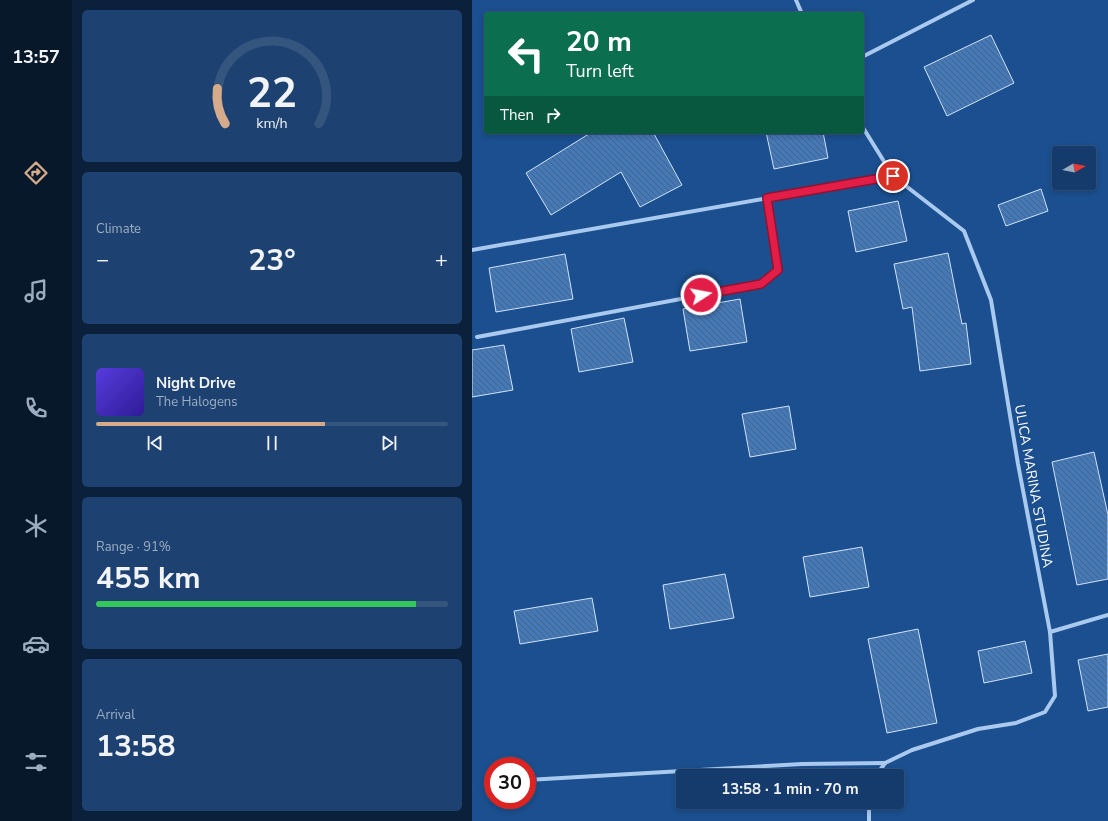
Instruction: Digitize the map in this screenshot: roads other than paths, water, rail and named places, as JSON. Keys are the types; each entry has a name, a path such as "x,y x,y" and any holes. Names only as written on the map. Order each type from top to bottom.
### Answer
{"street":[{"path":"796,0 801,12"},
{"path":"864,56 973,0"},
{"name":"ULICA MARINA STUDINA","path":"864,129 893,176 964,231 991,300 1018,464 1050,632 1055,696 1045,712 1016,723 978,729 912,750 885,763 881,769"},
{"path":"472,250 893,176"},
{"path":"477,337 761,284 778,270 767,198"},
{"path":"1050,632 1108,615"},
{"path":"536,779 802,764 885,763"},
{"path":"869,809 869,821"}]}
